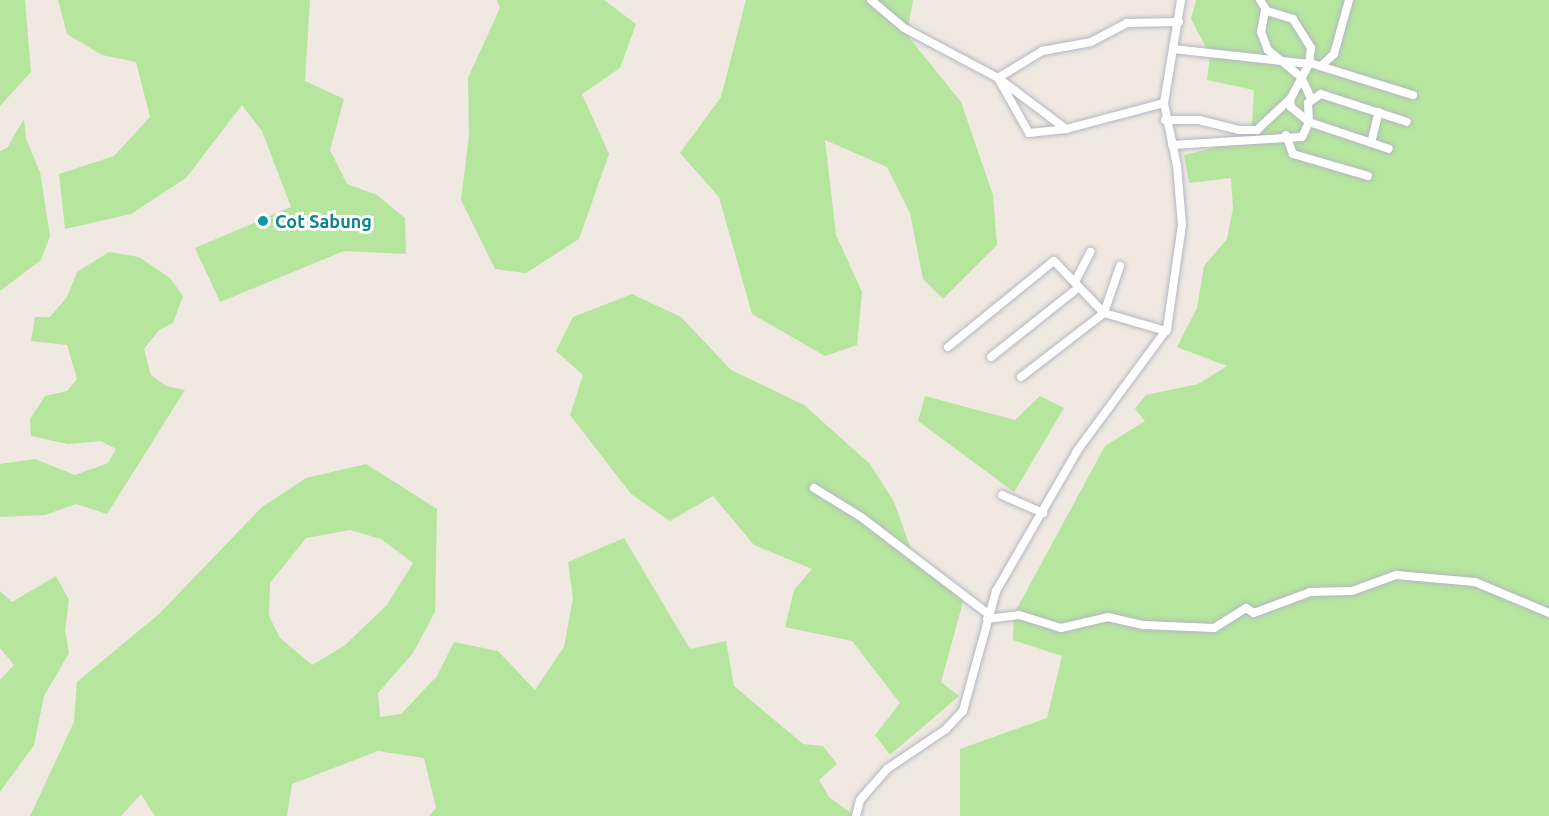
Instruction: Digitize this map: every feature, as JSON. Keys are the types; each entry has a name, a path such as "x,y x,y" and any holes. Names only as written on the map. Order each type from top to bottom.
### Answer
{"street":[{"path":"871,0 904,28 998,78 1066,129"},
{"path":"856,816 860,800 886,769 946,729 963,711 987,616 1089,432 1166,331 1181,250 1172,145 1165,120 1164,103 1181,0"},
{"path":"1172,145 1286,135 1302,137 1309,122 1311,98 1301,77 1275,58 1263,41 1265,9 1260,0"},
{"path":"1321,66 1334,54 1349,0"},
{"path":"1165,120 1199,120 1239,130 1257,130 1290,99 1310,63 1311,48 1299,25 1265,9"},
{"path":"998,78 1042,51 1091,42 1127,23 1179,22"},
{"path":"1173,49 1310,63 1413,95"},
{"path":"998,78 1027,132 1066,129 1164,103"},
{"path":"1311,98 1324,94 1407,122"},
{"path":"1290,99 1291,107 1309,122 1389,149"},
{"path":"1371,143 1379,112"},
{"path":"1286,135 1293,154 1368,176"},
{"path":"991,357 1077,285 1090,252"},
{"path":"948,347 1054,261 1104,313 1166,331"},
{"path":"1021,377 1104,313 1120,266"},
{"path":"814,488 861,517 987,616 1019,615 1061,628 1107,617 1143,625 1214,628 1246,608 1254,613 1310,592 1352,591 1396,575 1475,582 1549,613"},
{"path":"1002,495 1043,513"}],"green space":[{"path":"0,0 25,0 31,72 0,106"},
{"path":"58,0 310,0 305,81 344,99 330,150 347,184 377,195 405,218 406,254 344,251 220,302 195,248 291,207 262,131 242,105 186,178 131,214 65,229 59,174 114,156 150,117 136,62 102,55 67,34"},
{"path":"497,0 604,0 636,24 620,68 582,94 609,154 579,239 526,273 495,269 461,200 469,136 468,78 500,8"},
{"path":"746,0 913,0 907,35 961,102 993,195 997,245 943,299 923,279 910,213 887,167 825,140 836,235 862,292 857,345 825,356 752,314 719,197 680,153 721,97"},
{"path":"1196,0 1549,0 1549,816 960,816 960,749 1047,718 1062,656 1013,640 1014,614 1105,446 1145,421 1135,409 1146,395 1198,384 1227,366 1177,347 1197,308 1204,266 1227,239 1233,208 1231,178 1189,183 1184,155 1251,139 1254,90 1207,80 1210,55 1191,19"},
{"path":"24,119 26,139 40,172 50,236 41,260 0,291 0,151 7,148"},
{"path":"109,252 139,257 170,278 183,296 173,323 159,330 144,349 151,375 166,386 185,390 107,514 76,504 45,515 0,517 0,464 35,459 75,475 108,463 116,449 101,441 68,444 31,436 30,419 45,396 67,391 77,379 67,345 31,341 35,317 50,317 67,297 77,272"},
{"path":"632,294 681,317 731,370 804,405 870,464 894,502 912,552 963,602 941,682 959,696 890,755 875,735 900,703 852,641 785,627 794,590 812,569 754,545 713,496 670,521 631,494 570,415 583,375 556,351 573,317"},
{"path":"925,396 1015,420 1040,396 1064,408 1014,492 918,421"},
{"path":"366,464 437,509 435,612 413,653 378,693 380,717 401,714 437,676 454,642 498,651 535,690 564,647 573,598 568,562 624,538 690,649 726,641 734,686 803,744 823,746 837,764 819,780 829,797 855,816 429,816 436,808 424,758 378,751 292,784 287,816 155,816 141,794 121,816 30,816 74,722 77,682 159,614 262,507 306,478","holes":["350,530 381,539 413,563 387,605 344,646 312,665 280,638 269,616 270,583 306,538"]},
{"path":"56,576 69,600 65,630 69,653 44,696 34,745 0,792 0,680 14,665 0,648 0,591 12,602"}],"place":[{"name":"Cot Sabung","path":"263,221"}]}
